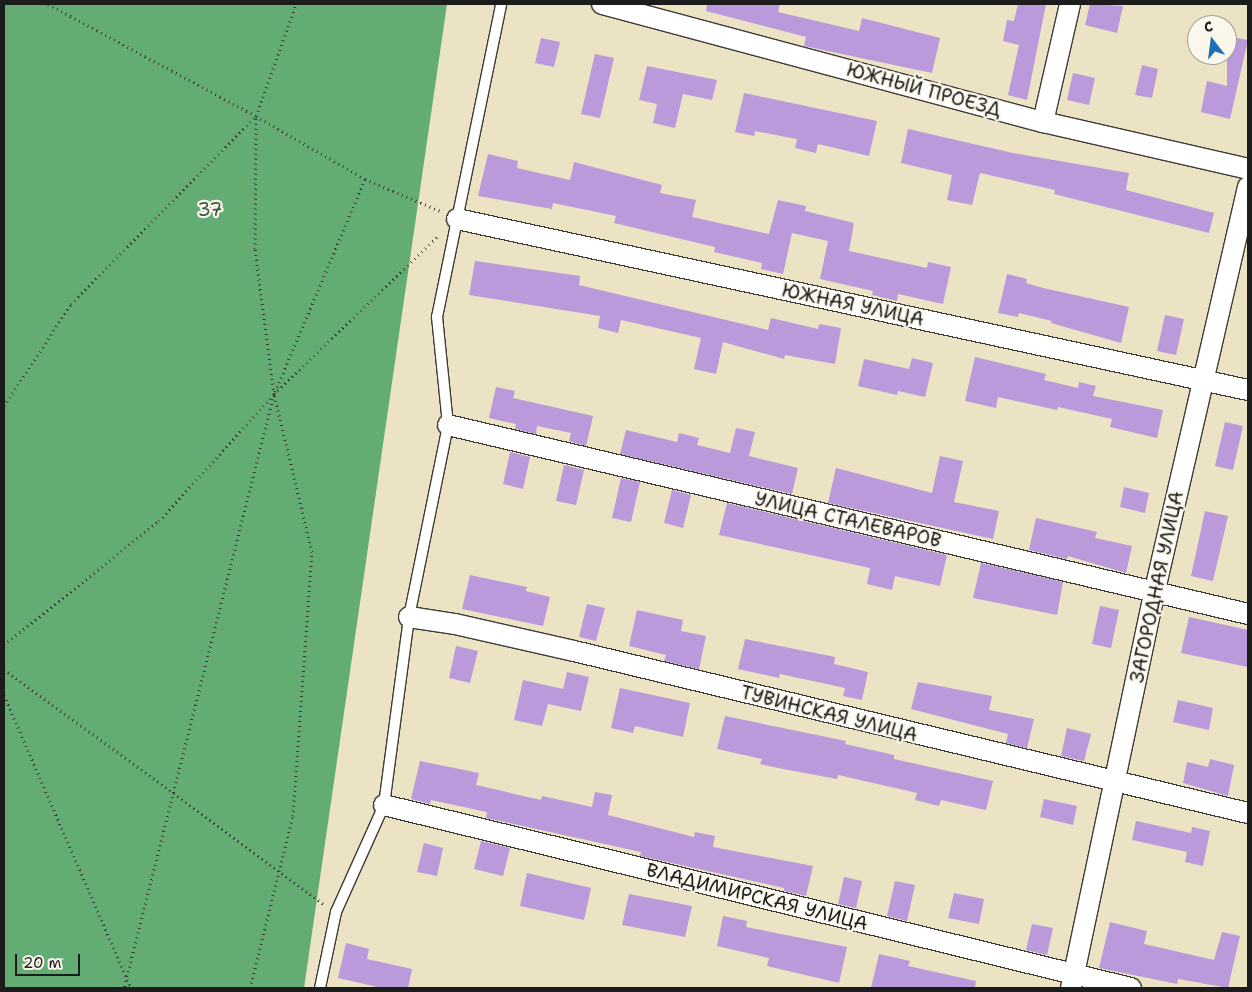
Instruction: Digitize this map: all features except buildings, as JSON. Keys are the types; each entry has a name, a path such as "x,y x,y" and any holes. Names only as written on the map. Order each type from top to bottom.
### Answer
{"street":[{"name":"ЮЖНЫЙ ПРОЕЗД","path":"602,4 1043,122 1248,169"},
{"path":"1043,122 1070,4"},
{"name":"ЗАГОРОДНАЯ УЛИЦА","path":"1073,982 1116,784 1154,594 1202,380 1248,188"},
{"name":"ЮЖНАЯ УЛИЦА","path":"457,219 1248,390"},
{"name":"УЛИЦА СТАЛЕВАРОВ","path":"448,425 1154,594 1248,614"},
{"name":"ТУВИНСКАЯ УЛИЦА","path":"409,617 454,624 574,651 1116,784 1248,813"},
{"name":"ВЛАДИМИРСКАЯ УЛИЦА","path":"384,805 1073,982 1131,988"}],"lane":[{"path":"320,988 336,912 384,805 409,617 448,425 437,317 501,4"}],"path":[{"path":"4,645 159,521 274,394 457,219 365,179 256,116 48,4"},
{"path":"250,988 293,816 312,552 274,394 255,249 256,116 296,4"},
{"path":"4,406 71,304 256,116"},
{"path":"124,988 274,394 365,179"},
{"path":"4,670 336,912"},
{"path":"4,695 131,988"}],"green space":[{"name":"37","path":"4,4 447,4 304,988 4,988"}]}
